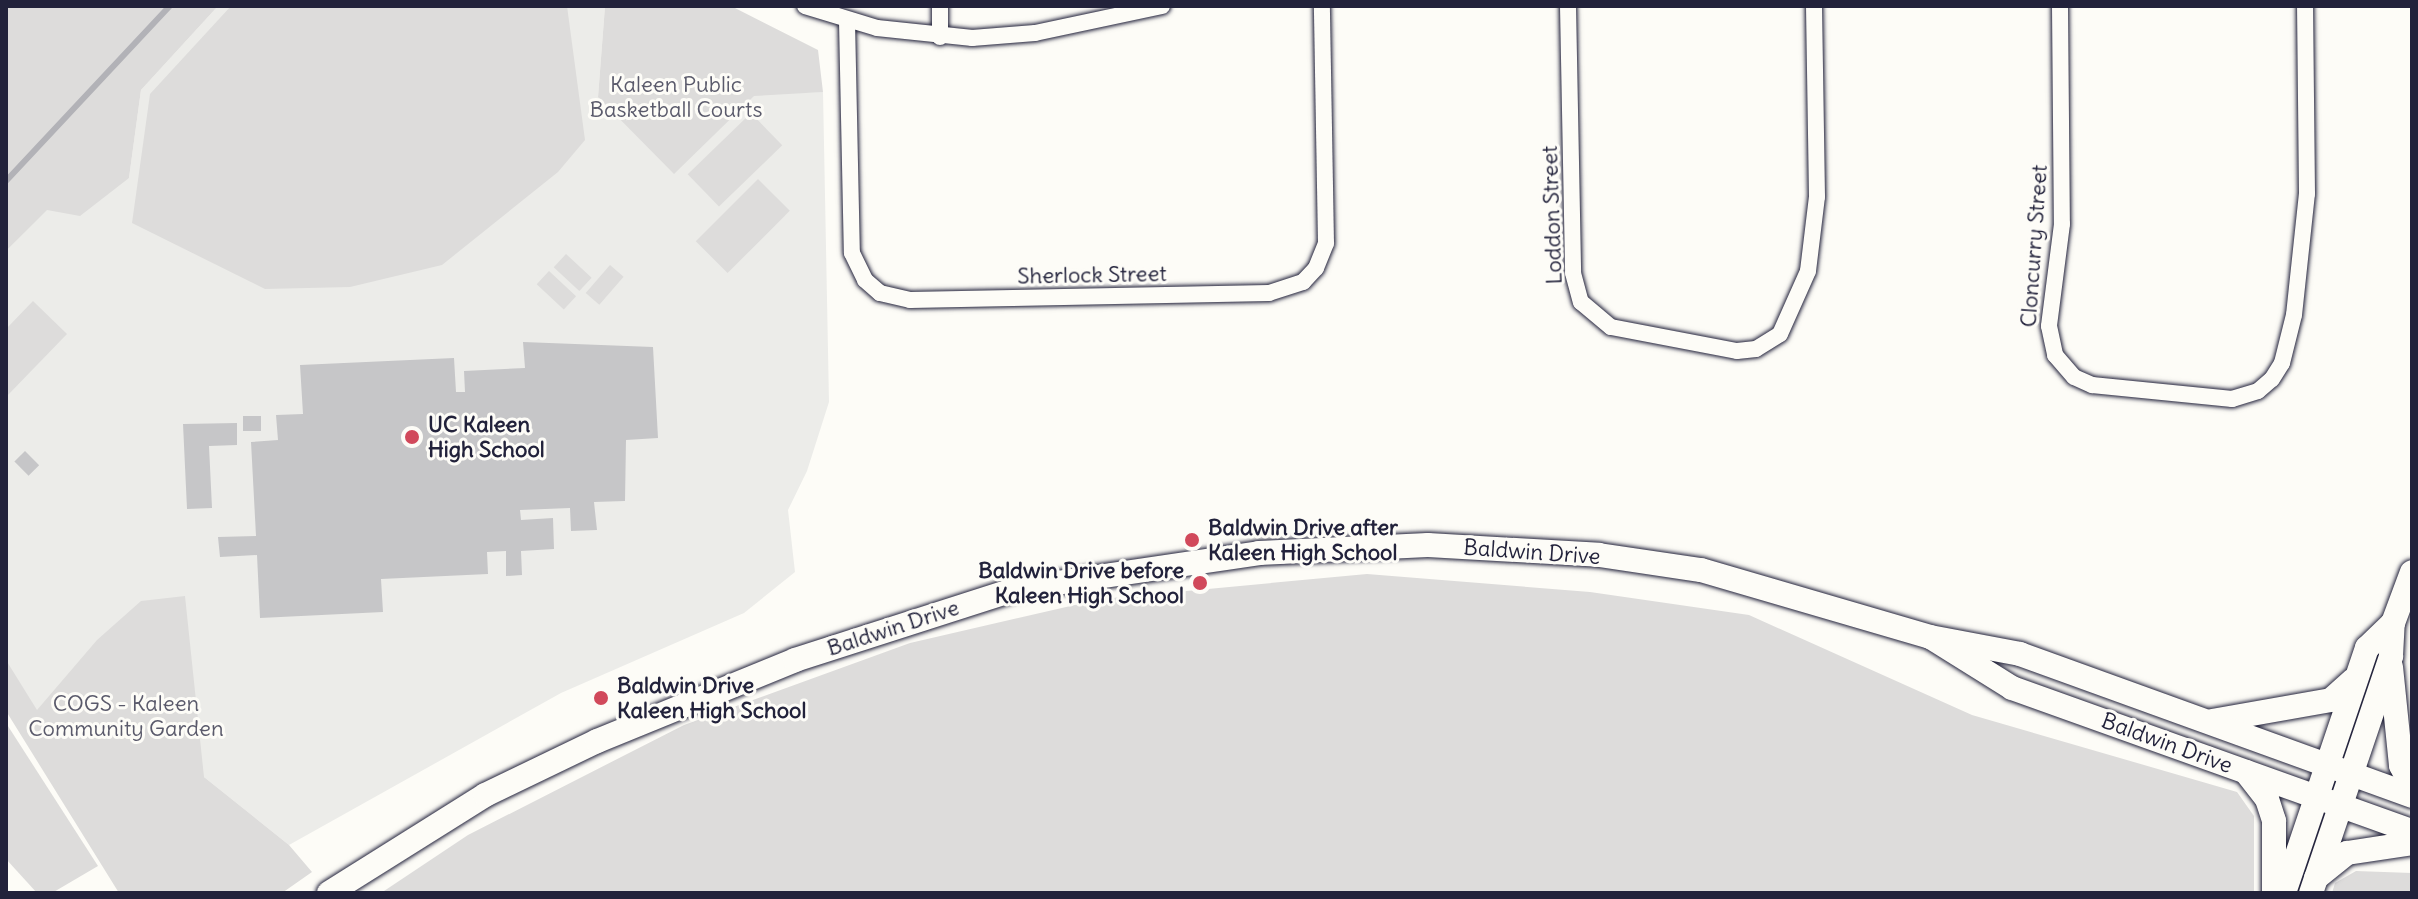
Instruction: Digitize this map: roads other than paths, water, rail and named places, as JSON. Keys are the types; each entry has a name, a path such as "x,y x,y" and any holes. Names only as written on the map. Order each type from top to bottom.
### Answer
{"main road":[{"name":"Baldwin Drive","path":"331,892 485,795 765,671 1016,589 1159,564 1428,545 1599,555 1763,584 1930,637 1998,647 2412,796"},
{"path":"2412,572 2393,623 2391,656 2399,755 2412,789"},
{"path":"2338,770 2367,648 2393,623"},
{"name":"Baldwin Drive","path":"1930,637 2012,688 2412,831"},
{"path":"2284,893 2391,656"},
{"path":"2210,722 2331,700 2349,688 2362,664"},
{"path":"2244,771 2267,799 2274,821 2274,893"},
{"path":"2313,886 2327,801"},
{"path":"2313,886 2347,853 2412,843"}],"street":[{"path":"805,6 847,21 940,37 1035,33 1162,6"},
{"path":"940,6 940,37"},
{"name":"Sherlock Street","path":"847,21 852,253 865,280 880,293 910,300 1269,293 1303,282 1316,268 1326,243 1322,6"},
{"name":"Loddon Street","path":"1568,6 1573,273 1581,302 1611,327 1737,351 1764,345 1786,326 1811,259 1817,197 1814,6"},
{"name":"Cloncurry Street","path":"2060,6 2062,224 2049,326 2055,355 2074,377 2092,385 2232,399 2258,391 2272,379 2282,363 2294,315 2307,194 2305,6"}],"waterway":[{"path":"6,181 170,6"}],"place":[{"name":"UC Kaleen High School","path":"412,437"},
{"name":"Baldwin Drive after Kaleen High School","path":"1192,540"},
{"name":"Baldwin Drive before Kaleen High School","path":"1200,583"},
{"name":"Baldwin Drive Kaleen High School","path":"601,698"}],"park label":[{"name":"Kaleen Public Basketball Courts","path":"676,96"},
{"name":"COGS - Kaleen Community Garden","path":"126,716"}]}
